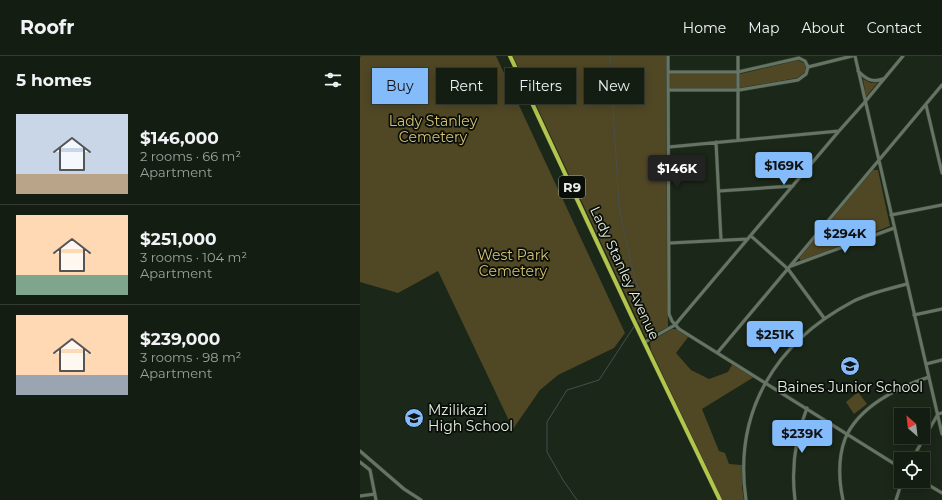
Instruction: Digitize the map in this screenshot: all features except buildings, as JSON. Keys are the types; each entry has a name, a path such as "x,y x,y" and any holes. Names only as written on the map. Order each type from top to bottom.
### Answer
{"highway":[{"name":"Lady Stanley Avenue","path":"510,56 633,319 720,500"}],"street":[{"path":"668,56 670,318 675,325 894,464"},
{"path":"738,56 738,140"},
{"path":"808,67 853,56 858,71 864,103 879,160 942,434"},
{"path":"645,342 675,325 903,56"},
{"path":"668,72 738,72 799,58 805,61 808,67 806,74 798,80 738,90 669,90"},
{"path":"858,71 872,81 884,78"},
{"path":"718,352 942,85"},
{"path":"926,105 942,173"},
{"path":"669,147 839,131"},
{"path":"716,142 721,240"},
{"path":"719,191 794,186"},
{"path":"891,215 942,205"},
{"path":"790,267 894,228"},
{"path":"751,236 790,267 824,318"},
{"path":"670,243 748,239"},
{"path":"746,500 743,461 746,434 764,382 790,349 824,318 865,296 907,284"},
{"path":"914,315 942,309"},
{"path":"926,364 942,360"},
{"path":"843,500 840,475 841,462 847,434 867,411 887,394 929,377"},
{"path":"795,500 793,483 794,460 798,435 807,408"},
{"path":"916,452 931,424 938,414 942,413"},
{"path":"931,424 940,426"},
{"path":"360,451 404,489 421,500"},
{"path":"360,462 370,470 376,500"},
{"path":"930,486 942,493"},
{"path":"896,500 900,488"},
{"path":"360,496 375,494"}],"green space":[{"name":"West Park Cemetery","path":"496,56 505,75 505,104 518,104 625,333 614,348 558,375 540,390 513,429 438,271 398,293 360,282 360,57"},
{"path":"513,56 666,56 668,327 646,338 536,104 576,104 576,68 519,68"},
{"path":"798,60 804,63 807,68 804,73 797,78 740,88 670,88 670,74 740,74"},
{"path":"863,79 871,83 878,82 866,97"},
{"path":"872,170 878,170 890,226 801,261 799,258"},
{"path":"672,329 678,329 689,336 676,353 691,370 709,379 728,372 733,363 754,377 702,409 719,451 725,453 729,464 742,465 742,487 744,500 722,500 651,350 651,341"},
{"path":"858,392 867,404 854,414 846,402"}],"waterway":[{"path":"610,56 619,207 634,276 643,302 643,314 636,323"},
{"path":"577,500 563,480 547,452 547,422 567,390 599,380 635,325"}],"place":[{"name":"Baines Junior School","path":"850,366"},
{"name":"Mzilikazi High School","path":"414,418"}],"park label":[{"name":"Lady Stanley Cemetery","path":"433,130"}]}
